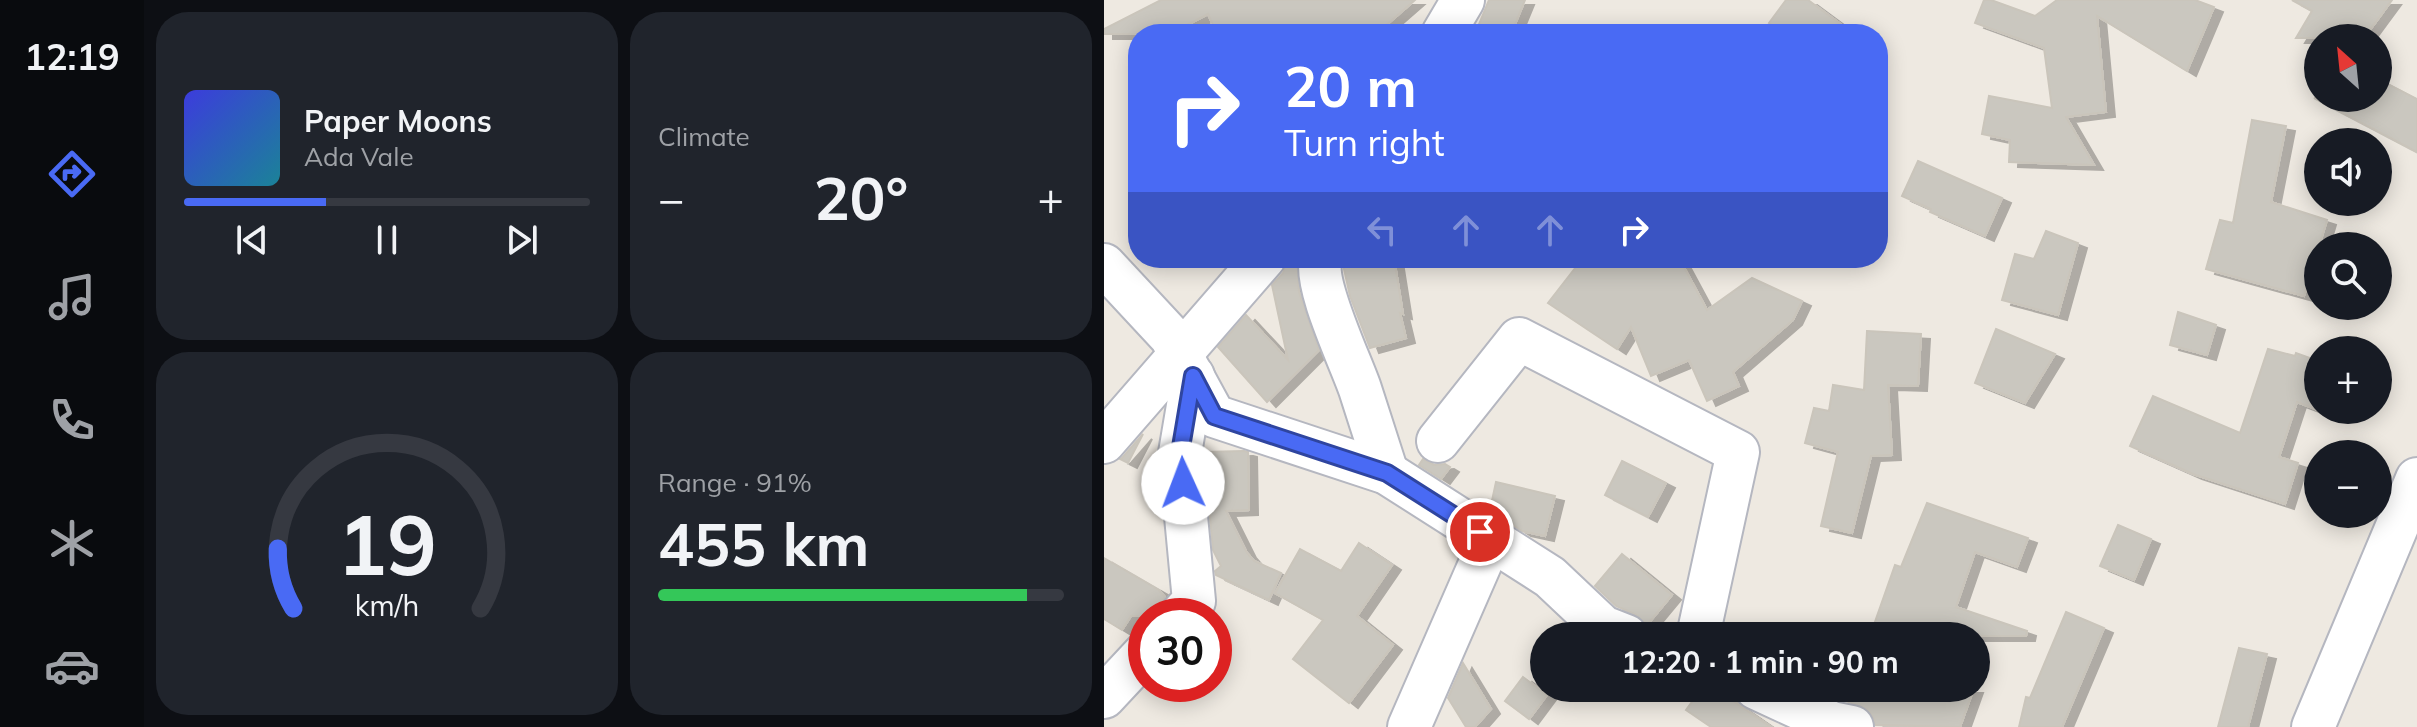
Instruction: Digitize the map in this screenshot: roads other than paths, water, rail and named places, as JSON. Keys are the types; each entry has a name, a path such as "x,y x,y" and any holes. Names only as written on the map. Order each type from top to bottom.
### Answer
{"street":[{"path":"1449,24 1463,0"},
{"path":"1104,265 1171,337 1214,416 1387,473 1550,577 1598,622"},
{"path":"1104,442 1255,268"},
{"path":"1318,268 1387,473"},
{"path":"1438,441 1519,339 1738,452 1701,622"},
{"path":"1193,376 1180,453 1194,598"},
{"path":"2313,727 2417,479"},
{"path":"1409,727 1481,562"},
{"path":"1104,697 1128,671"},
{"path":"1786,702 1832,723 1852,727"}]}
